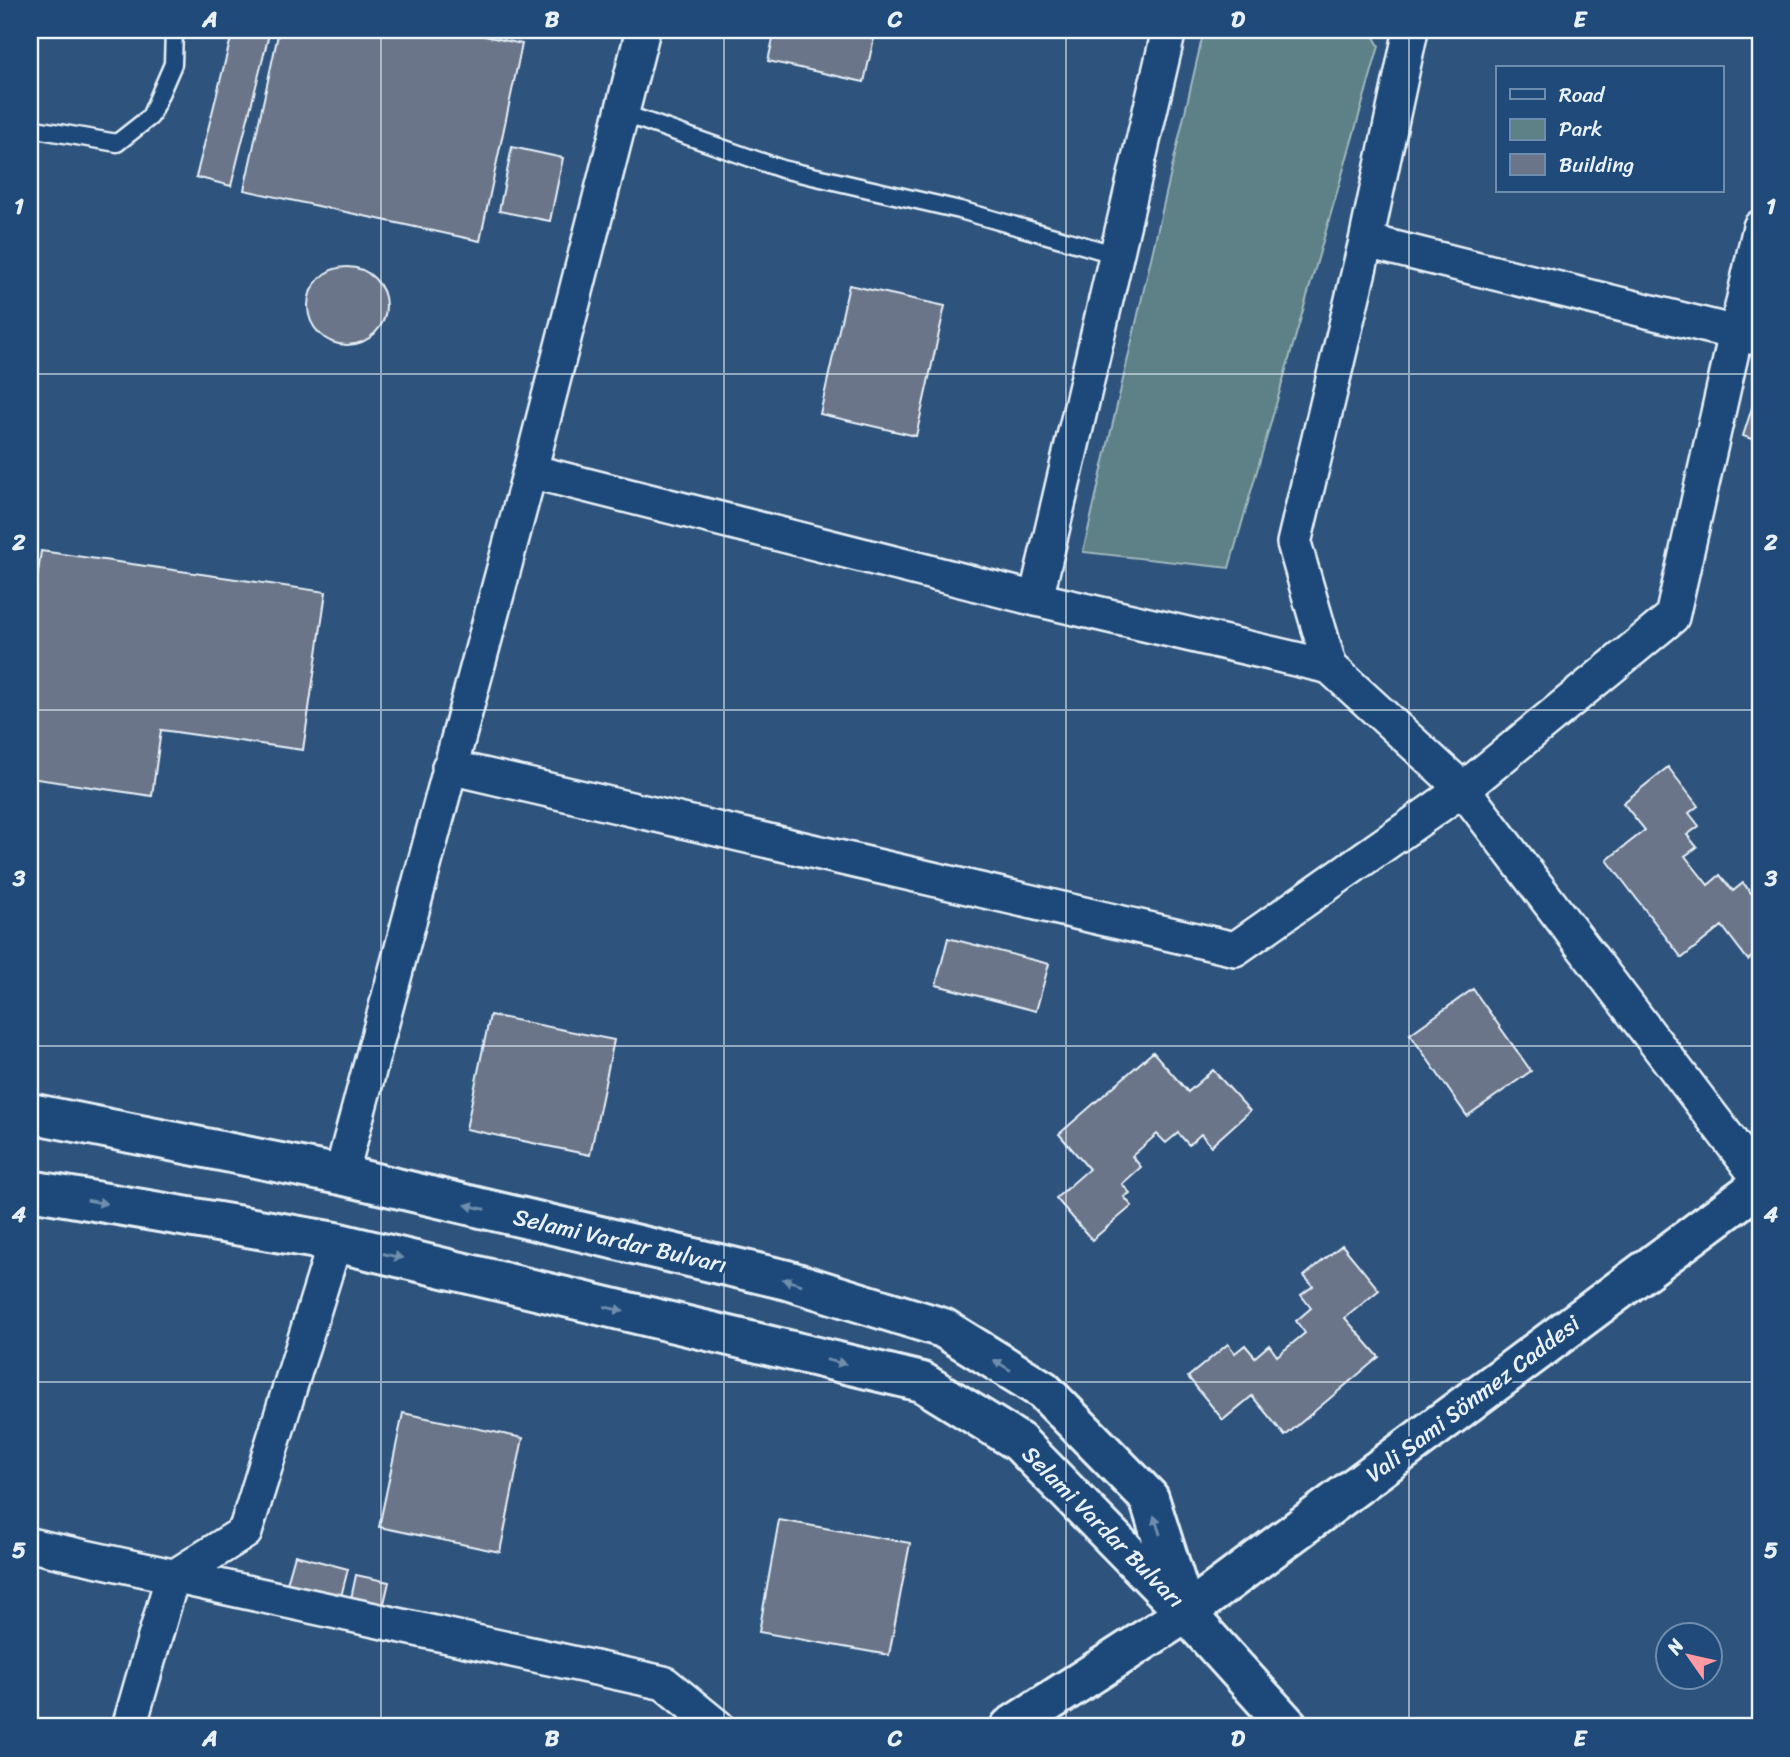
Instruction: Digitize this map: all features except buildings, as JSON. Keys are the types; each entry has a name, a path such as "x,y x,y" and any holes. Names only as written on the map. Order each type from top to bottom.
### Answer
{"street":[{"path":"341,1175 530,471 643,30"},
{"path":"1037,599 1169,30"},
{"path":"1330,667 1294,543 1366,241 1411,30"},
{"path":"449,767 1235,949 1464,789 1672,617 1748,337 1760,227"},
{"path":"1366,241 1748,337"},
{"path":"530,471 1037,599 1330,667 1464,789 1760,1183"},
{"name":"Selami Vardar Bulvarı","path":"30,1113 341,1175 787,1280 943,1328 1043,1390 1149,1498 1186,1613"},
{"name":"Vali Sami Sönmez Caddesi","path":"1010,1727 1186,1613 1760,1183"},
{"name":"Selami Vardar Bulvarı","path":"30,1190 335,1242 922,1382 1019,1442 1186,1613"},
{"path":"129,1727 172,1578 245,1532 335,1242"},
{"path":"30,1545 664,1683 718,1727"},
{"path":"1186,1613 1289,1727"}],"lane":[{"path":"30,128 117,143 150,117 173,64 174,30"},
{"path":"622,113 782,169 960,210 1117,255"}],"green space":[{"path":"1204,30 1370,30 1379,46 1229,568 1083,552"}]}
